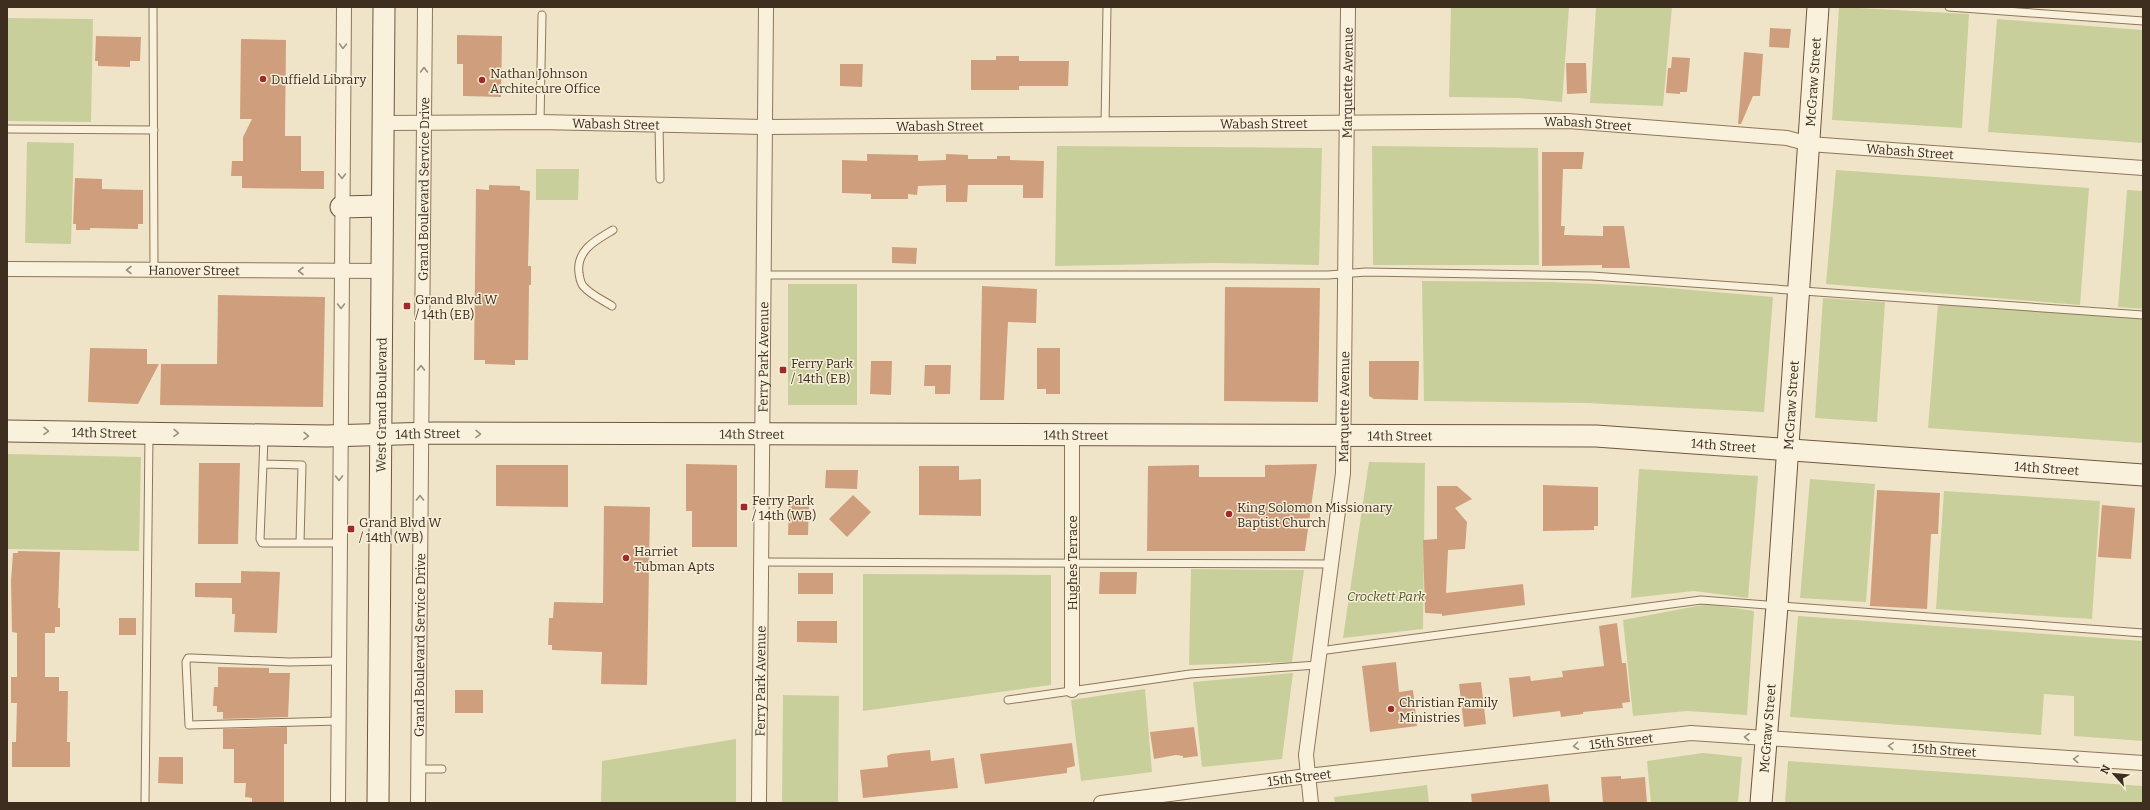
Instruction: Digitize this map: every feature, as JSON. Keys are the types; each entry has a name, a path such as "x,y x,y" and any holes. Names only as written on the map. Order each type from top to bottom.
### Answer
{"street":[{"path":"338,803 344,7"},
{"name":"West Grand Boulevard","path":"378,803 384,7"},
{"name":"Grand Boulevard Service Drive","path":"418,803 420,433 425,7"},
{"name":"Ferry Park Avenue","path":"759,803 766,7"},
{"name":"Marquette Avenue","path":"1311,803 1306,755 1343,473 1348,7"},
{"name":"McGraw Street","path":"1761,803 1777,606 1818,7"},
{"name":"Wabash Street","path":"383,123 540,122 764,127 1568,121 1787,138 1809,144 2143,168"},
{"path":"342,207 382,206"},
{"name":"Hanover Street","path":"7,269 382,271"},
{"name":"14th Street","path":"7,431 340,436 420,433 1072,436 1596,436 2143,475"},
{"name":"Hughes Terrace","path":"1072,436 1072,690"},
{"name":"15th Street","path":"1101,803 1307,776 1691,733 2143,763"}],"lane":[{"path":"153,7 154,270"},
{"path":"1105,124 1107,7"},
{"path":"1949,7 2143,21"},
{"path":"540,122 542,15"},
{"path":"659,124 660,179"},
{"path":"7,129 154,130"},
{"path":"612,306 584,287 580,281 578,270 581,259 588,246 613,230"},
{"path":"764,275 1346,274 1366,272 1592,276 2143,315"},
{"path":"146,803 149,433"},
{"path":"264,435 260,539 262,544 339,543"},
{"path":"263,464 302,465 300,543"},
{"path":"762,562 1331,564"},
{"path":"1319,651 1701,600 2143,633"},
{"path":"338,721 189,725 186,662 188,658 289,662 339,661"},
{"path":"1008,700 1190,674 1317,665"},
{"path":"418,769 442,770"}],"green space":[{"path":"1451,7 1569,7 1562,102 1518,98 1449,97"},
{"path":"1596,7 1672,7 1663,106 1590,103"},
{"path":"1839,7 1969,14 1962,128 1832,120"},
{"path":"7,18 93,19 91,122 7,121"},
{"path":"1997,19 2143,30 2143,143 1988,132"},
{"path":"27,142 74,143 71,244 25,243"},
{"path":"1057,146 1322,148 1319,265 1214,263 1055,266"},
{"path":"1372,146 1538,148 1539,265 1373,265"},
{"path":"536,169 579,169 578,200 536,200"},
{"path":"1836,170 2089,188 2080,305 1826,284"},
{"path":"2127,190 2143,191 2143,309 2118,307"},
{"path":"1422,281 1550,282 1646,286 1773,297 1764,412 1586,403 1424,401"},
{"path":"788,284 857,284 857,405 788,405"},
{"path":"1823,298 1885,302 1877,422 1815,418"},
{"path":"1938,304 2143,319 2143,443 1928,428"},
{"path":"7,454 141,457 139,551 7,549"},
{"name":"Crockett Park","path":"1369,462 1425,463 1423,629 1343,638"},
{"path":"1639,469 1758,476 1748,598 1694,591 1631,598"},
{"path":"1810,479 1875,484 1866,602 1800,598"},
{"path":"1944,491 2100,501 2092,619 1936,609"},
{"path":"1191,569 1304,570 1292,662 1189,665"},
{"path":"863,574 1051,575 1051,685 863,711"},
{"path":"1708,604 1754,611 1747,715 1687,711 1633,716 1623,620"},
{"path":"1798,616 2143,641 2143,741 2074,736 2074,696 2044,694 2041,735 1790,717"},
{"path":"1293,673 1282,759 1202,767 1193,682"},
{"path":"1145,689 1152,772 1081,781 1071,700"},
{"path":"783,695 839,696 838,803 782,803"},
{"path":"736,739 736,803 601,803 602,761"},
{"path":"1703,753 1742,757 1738,803 1651,803 1647,761"},
{"path":"1788,761 2143,786 2143,803 1785,803"},
{"path":"1427,785 1429,803 1335,803 1334,797"}],"building":[{"path":"1770,28 1791,29 1789,48 1769,47"},
{"name":"Nathan Johnson Architecure Office","path":"457,35 502,36 501,97 463,96 463,64 457,64"},
{"path":"96,36 141,37 140,61 130,61 130,67 98,66 98,61 95,61"},
{"path":"241,39 286,40 285,136 301,136 301,171 324,171 324,189 242,188 242,176 231,176 232,161 243,161 243,137 252,119 240,119"},
{"path":"1744,52 1763,54 1760,96 1753,96 1741,124 1738,124"},
{"path":"996,56 1019,56 1019,61 1069,61 1068,86 1019,86 1019,90 971,90 971,60 996,60"},
{"path":"1672,57 1690,58 1687,92 1680,92 1680,94 1666,93 1668,68 1671,68"},
{"path":"1566,63 1586,63 1587,93 1567,94"},
{"path":"840,64 863,64 862,87 840,86"},
{"path":"1542,152 1584,152 1582,169 1563,169 1561,226 1565,226 1564,235 1603,236 1603,226 1624,226 1630,268 1602,268 1602,265 1542,266"},
{"path":"867,154 918,155 918,161 946,160 946,154 968,155 968,159 997,159 997,156 1010,156 1010,160 1044,161 1043,198 1023,198 1023,185 968,185 967,202 946,202 946,185 918,186 917,195 908,194 908,199 871,199 871,194 842,193 842,160 867,161"},
{"path":"75,178 102,179 102,189 143,190 143,224 138,224 138,229 90,228 90,230 76,230 76,224 73,224"},
{"path":"489,185 520,186 520,190 530,191 528,266 531,266 531,285 529,285 528,360 515,360 515,365 485,364 485,360 474,360 476,189 489,190"},
{"path":"892,247 917,248 916,264 892,263"},
{"path":"982,286 1037,289 1036,323 1008,322 1004,400 980,400"},
{"path":"1225,287 1320,288 1318,402 1224,401"},
{"path":"218,295 325,297 323,407 160,405 161,364 217,364"},
{"path":"90,348 147,349 147,364 159,364 138,404 88,402"},
{"path":"1037,348 1060,348 1060,394 1046,394 1046,389 1037,389"},
{"path":"871,361 892,361 891,395 870,394"},
{"path":"1369,361 1419,361 1418,400 1374,399 1369,396"},
{"path":"925,365 951,365 950,394 935,394 935,386 924,386"},
{"path":"199,463 240,463 238,544 198,544"},
{"path":"686,464 737,465 737,547 692,547 692,511 686,511"},
{"name":"King Solomon Missionary Baptist Church","path":"1317,464 1305,551 1147,551 1148,466 1199,465 1199,477 1265,477 1265,465"},
{"path":"496,465 568,465 568,507 496,506"},
{"path":"919,466 959,466 959,480 981,479 981,516 919,515"},
{"path":"826,470 858,470 857,489 825,488"},
{"path":"1543,485 1598,487 1598,526 1594,526 1594,530 1543,531"},
{"path":"1437,486 1457,486 1472,499 1455,508 1467,522 1465,549 1448,550 1446,593 1523,584 1525,605 1442,616 1442,614 1425,613 1423,540 1437,539"},
{"path":"1877,490 1940,493 1938,534 1931,534 1927,609 1870,606"},
{"path":"853,495 871,512 847,537 829,519"},
{"path":"789,503 809,504 808,535 788,535"},
{"path":"2102,505 2135,508 2131,559 2098,557"},
{"name":"Harriet Tubman Apts","path":"604,506 650,507 647,685 601,684 602,652 552,650 552,645 548,645 549,618 553,618 554,602 603,603"},
{"path":"18,551 60,552 58,608 60,608 60,627 55,627 55,633 45,633 45,677 59,677 59,691 68,691 67,742 70,742 70,767 12,767 12,742 16,742 17,703 11,703 11,677 17,677 17,633 12,632 11,581 13,553 18,553"},
{"path":"241,571 280,572 277,633 234,632 235,614 232,614 232,598 195,597 195,583 241,583"},
{"path":"1100,572 1137,572 1136,594 1099,594"},
{"path":"798,573 833,573 833,594 798,594"},
{"path":"119,618 136,618 136,635 119,635"},
{"path":"797,621 837,621 837,643 797,642"},
{"path":"1617,623 1622,663 1626,663 1630,702 1622,703 1623,708 1583,712 1583,714 1561,717 1560,711 1513,717 1509,678 1530,676 1531,681 1563,677 1562,671 1604,666 1599,626"},
{"name":"Christian Family Ministries","path":"1396,662 1399,692 1413,690 1417,726 1370,732 1362,666"},
{"path":"218,667 269,668 269,673 290,673 288,717 223,719 223,712 217,712 217,706 213,706 214,687 218,687"},
{"path":"1481,682 1486,724 1464,727 1459,684"},
{"path":"455,690 483,690 483,713 455,713"},
{"path":"287,727 287,744 284,744 284,803 252,803 252,798 245,797 246,783 234,783 234,749 223,749 223,729"},
{"path":"1194,727 1198,756 1183,758 1183,756 1176,755 1154,759 1150,732"},
{"path":"1072,743 1075,766 1067,768 1067,773 985,784 980,754"},
{"path":"930,750 931,761 954,758 958,788 863,798 860,770 888,767 887,756 891,754"},
{"path":"159,757 183,757 183,784 158,783"},
{"path":"1621,776 1621,779 1645,777 1647,803 1603,803 1601,777"},
{"path":"1548,784 1550,803 1472,803 1471,794"}],"place":[{"name":"Duffield Library","path":"263,79"},
{"name":"Nathan Johnson Architecure Office","path":"482,80"},
{"name":"Grand Blvd W / 14th (EB)","path":"407,306"},
{"name":"Ferry Park / 14th (EB)","path":"783,370"},
{"name":"Ferry Park / 14th (WB)","path":"744,507"},
{"name":"King Solomon Missionary Baptist Church","path":"1229,514"},
{"name":"Grand Blvd W / 14th (WB)","path":"351,529"},
{"name":"Harriet Tubman Apts","path":"626,558"},
{"name":"Christian Family Ministries","path":"1391,709"}]}
